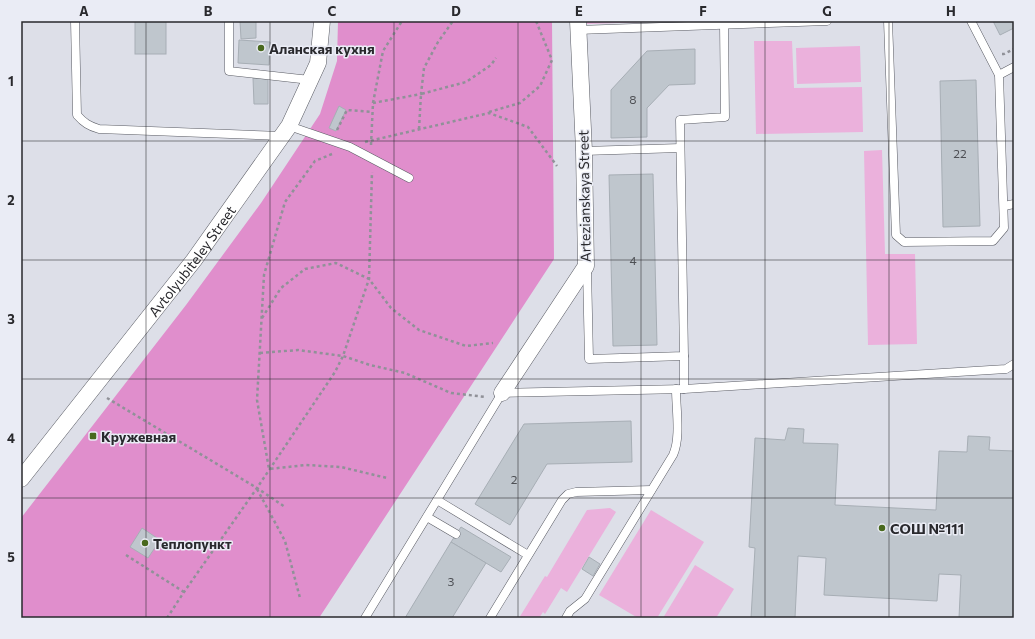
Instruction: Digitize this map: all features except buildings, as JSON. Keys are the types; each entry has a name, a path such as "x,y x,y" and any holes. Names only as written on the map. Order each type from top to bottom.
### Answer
{"street":[{"name":"Avtolyubiteley Street","path":"21,479 194,260 285,131 318,63 322,21"},
{"name":"Artezianskaya Street","path":"501,396 586,266 584,151 578,26"}],"lane":[{"path":"75,21 77,115 82,122 90,127 99,129 285,131 331,141 350,147 409,178"},
{"path":"229,21 229,71 310,80"},
{"path":"578,26 827,21"},
{"path":"888,21 896,235 904,242 993,241 1004,228 998,75 971,21"},
{"path":"566,618 570,611 585,599 676,448 684,356 680,120 725,117 724,24"},
{"path":"998,75 1014,67"},
{"path":"584,151 680,148"},
{"path":"1004,206 1014,204"},
{"path":"586,266 589,360 684,356"},
{"path":"365,618 501,396 680,389 910,376 1006,369 1014,364"},
{"path":"490,618 562,500 568,494 576,492 651,490"},
{"path":"437,500 528,555"},
{"path":"427,517 456,534"}],"path":[{"path":"167,618 335,372 343,356 369,279 373,103 383,51 402,21"},
{"path":"418,129 424,68 438,42 453,21"},
{"path":"269,469 257,400 264,274 285,202 315,161 371,139 489,113 520,103 540,86 552,60 536,21"},
{"path":"373,103 421,94 466,82 491,65 496,58"},
{"path":"331,141 347,110 372,112"},
{"path":"489,113 528,127 556,166"},
{"path":"262,319 281,288 305,269 336,264 369,279 391,308 419,330 466,346 493,343"},
{"path":"260,353 298,350 343,356 370,365 405,373 451,393 501,396"},
{"path":"108,398 257,488 285,507"},
{"path":"269,469 306,465 341,466 387,478"},
{"path":"257,488 285,541 300,598"},
{"path":"126,554 184,592"}],"shaded area":[{"path":"338,21 552,21 554,259 319,618 21,618 21,518 186,305 261,203 320,114 337,61"},
{"path":"587,21 676,21 587,24"},
{"path":"754,41 792,41 794,88 862,87 863,132 756,134"},
{"path":"860,46 861,82 797,84 796,48"},
{"path":"882,150 885,254 915,254 917,344 868,345 864,151"},
{"path":"610,508 616,512 567,592 561,588 545,614 543,612 539,618 519,618 545,576 547,577 587,510"},
{"path":"651,510 704,542 657,618 638,618 599,595"},
{"path":"695,565 734,589 716,618 663,618"}],"place":[{"name":"Аланская кухня","path":"261,48"},
{"name":"Кружевная","path":"93,436"},
{"name":"СОШ №111","path":"882,528"},
{"name":"Теплопункт","path":"145,543"}]}
